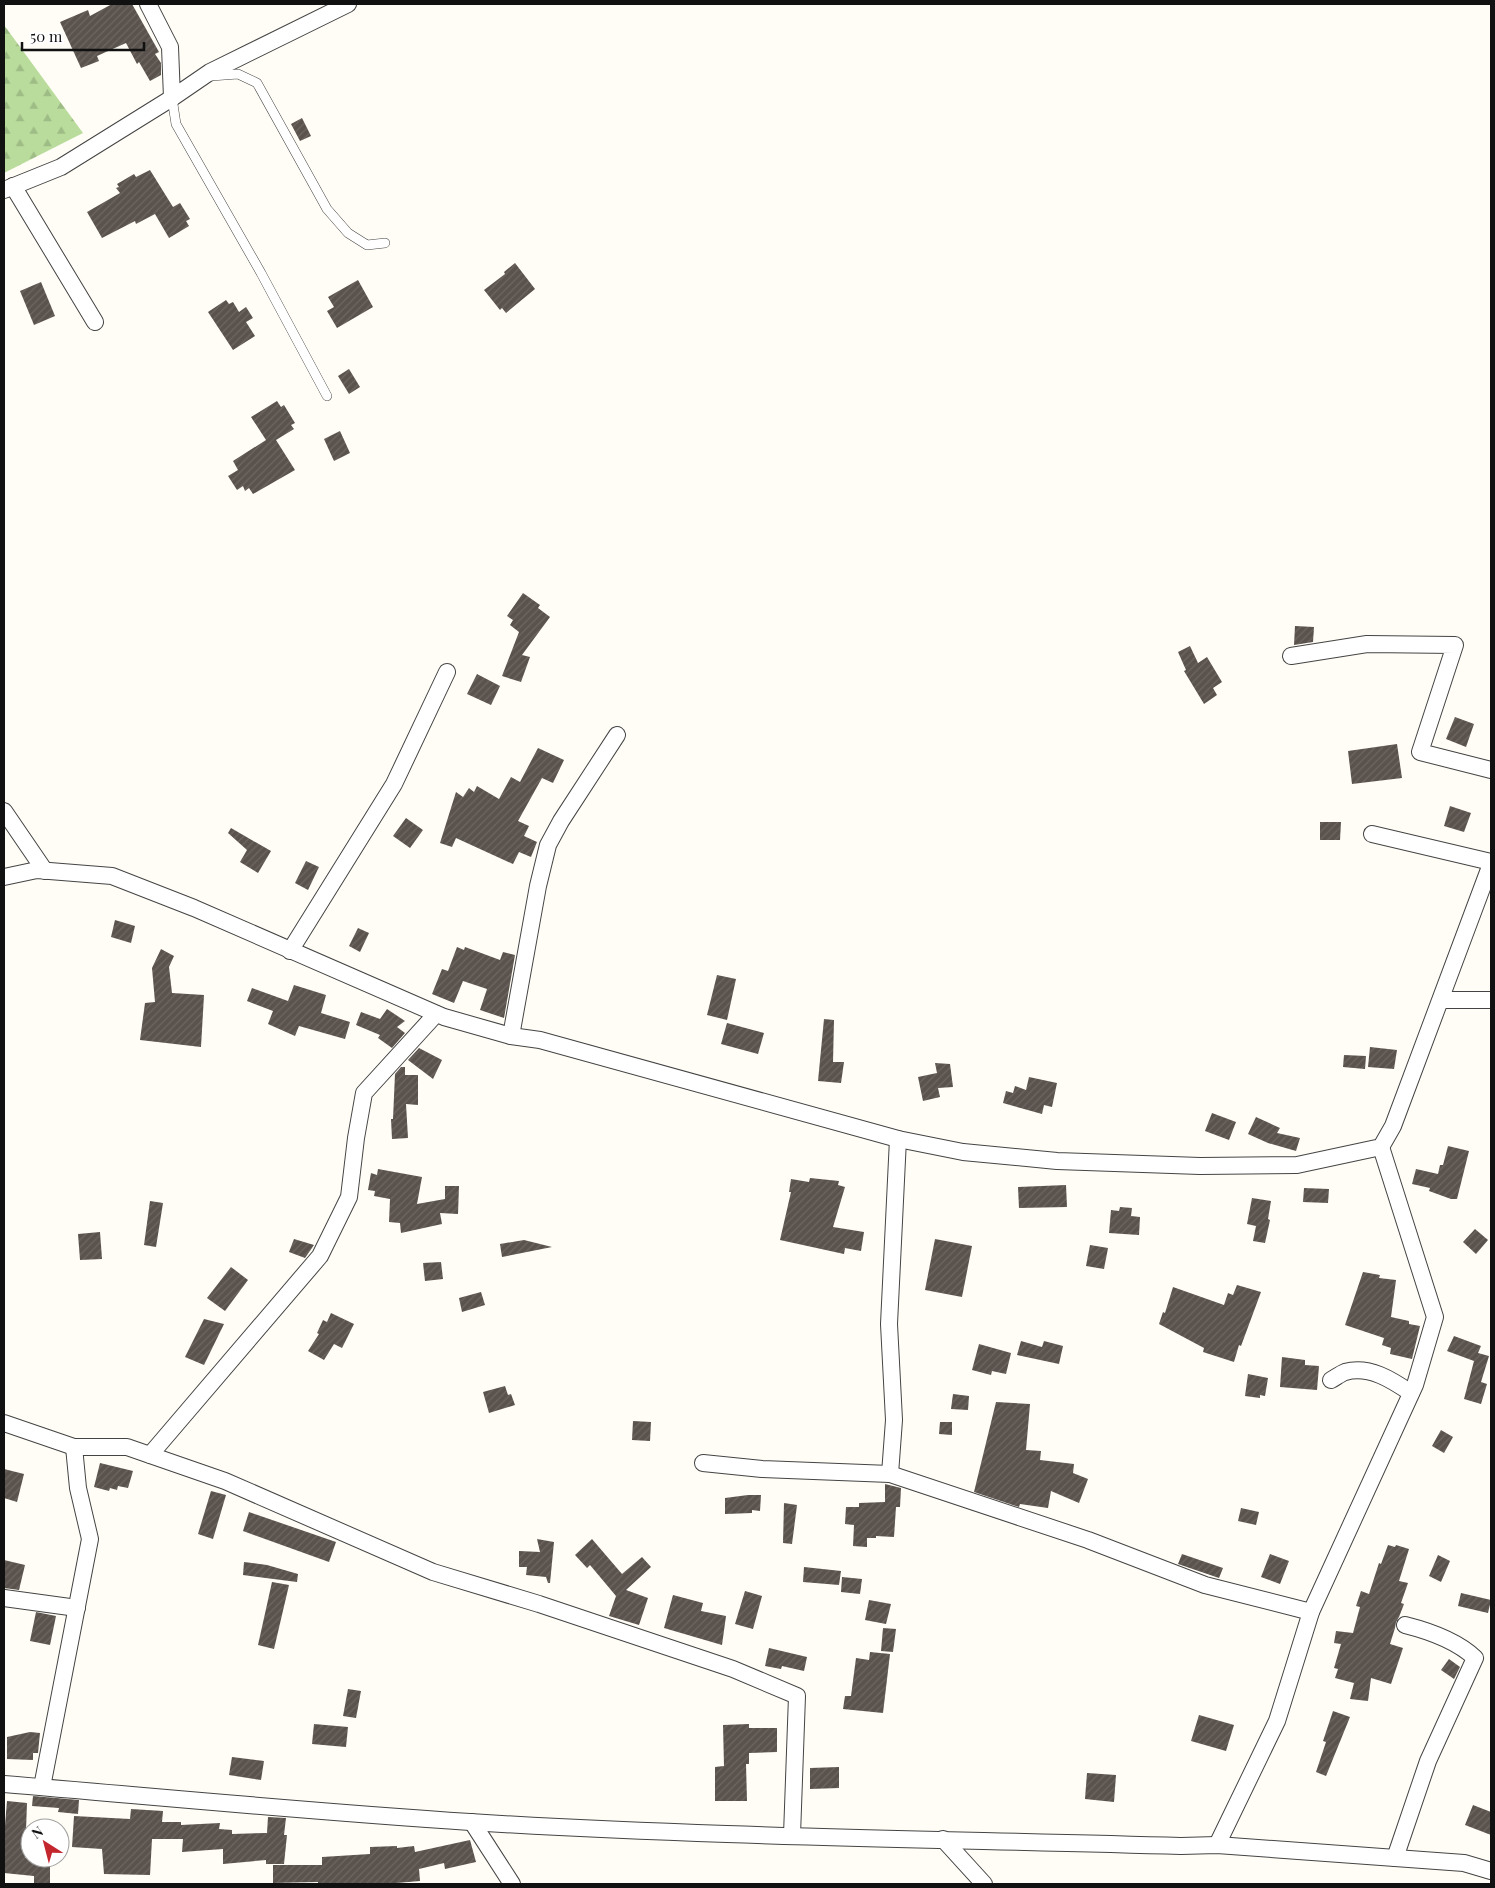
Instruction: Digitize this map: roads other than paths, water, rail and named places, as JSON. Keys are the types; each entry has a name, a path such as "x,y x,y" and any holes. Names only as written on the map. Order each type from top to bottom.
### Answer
{"street":[{"path":"148,4 170,46 172,98"},
{"path":"95,322 8,188 61,167 203,77 348,4"},
{"path":"1291,656 1367,644 1455,645 1420,752 1491,770"},
{"path":"290,951 394,784 447,672"},
{"path":"511,1036 538,886 548,845 561,821 617,735"},
{"path":"4,811 45,871"},
{"path":"4,877 37,870 112,876 194,908 436,1014 511,1036 540,1040 898,1139 962,1152 1057,1161 1200,1166 1297,1165 1381,1146 1393,1126 1491,863 1372,834"},
{"path":"1441,1000 1491,1000"},
{"path":"150,1455 320,1256 350,1197 356,1138 364,1093 436,1014"},
{"path":"890,1474 894,1420 889,1324 898,1139"},
{"path":"1216,1845 1277,1722 1311,1612 1411,1393 1435,1317 1381,1146"},
{"path":"1331,1380 1345,1372 1370,1372 1391,1379 1411,1393"},
{"path":"4,1423 74,1447 127,1447 225,1481 433,1572 539,1604 733,1669 797,1696 792,1835"},
{"path":"42,1787 90,1539 78,1488 74,1447"},
{"path":"703,1463 762,1469 890,1474 1088,1540 1205,1584 1311,1612"},
{"path":"4,1598 77,1608"},
{"path":"1395,1858 1428,1761 1475,1658 1437,1635 1405,1626"},
{"path":"4,1784 472,1822 660,1831 1181,1846 1216,1845 1464,1863 1491,1871"},
{"path":"472,1822 512,1884"},
{"path":"943,1839 984,1884"}],"lane":[{"path":"203,77 238,74 256,83 327,209 348,232 367,245 385,243"},
{"path":"172,98 176,124 261,273 327,396"}]}
